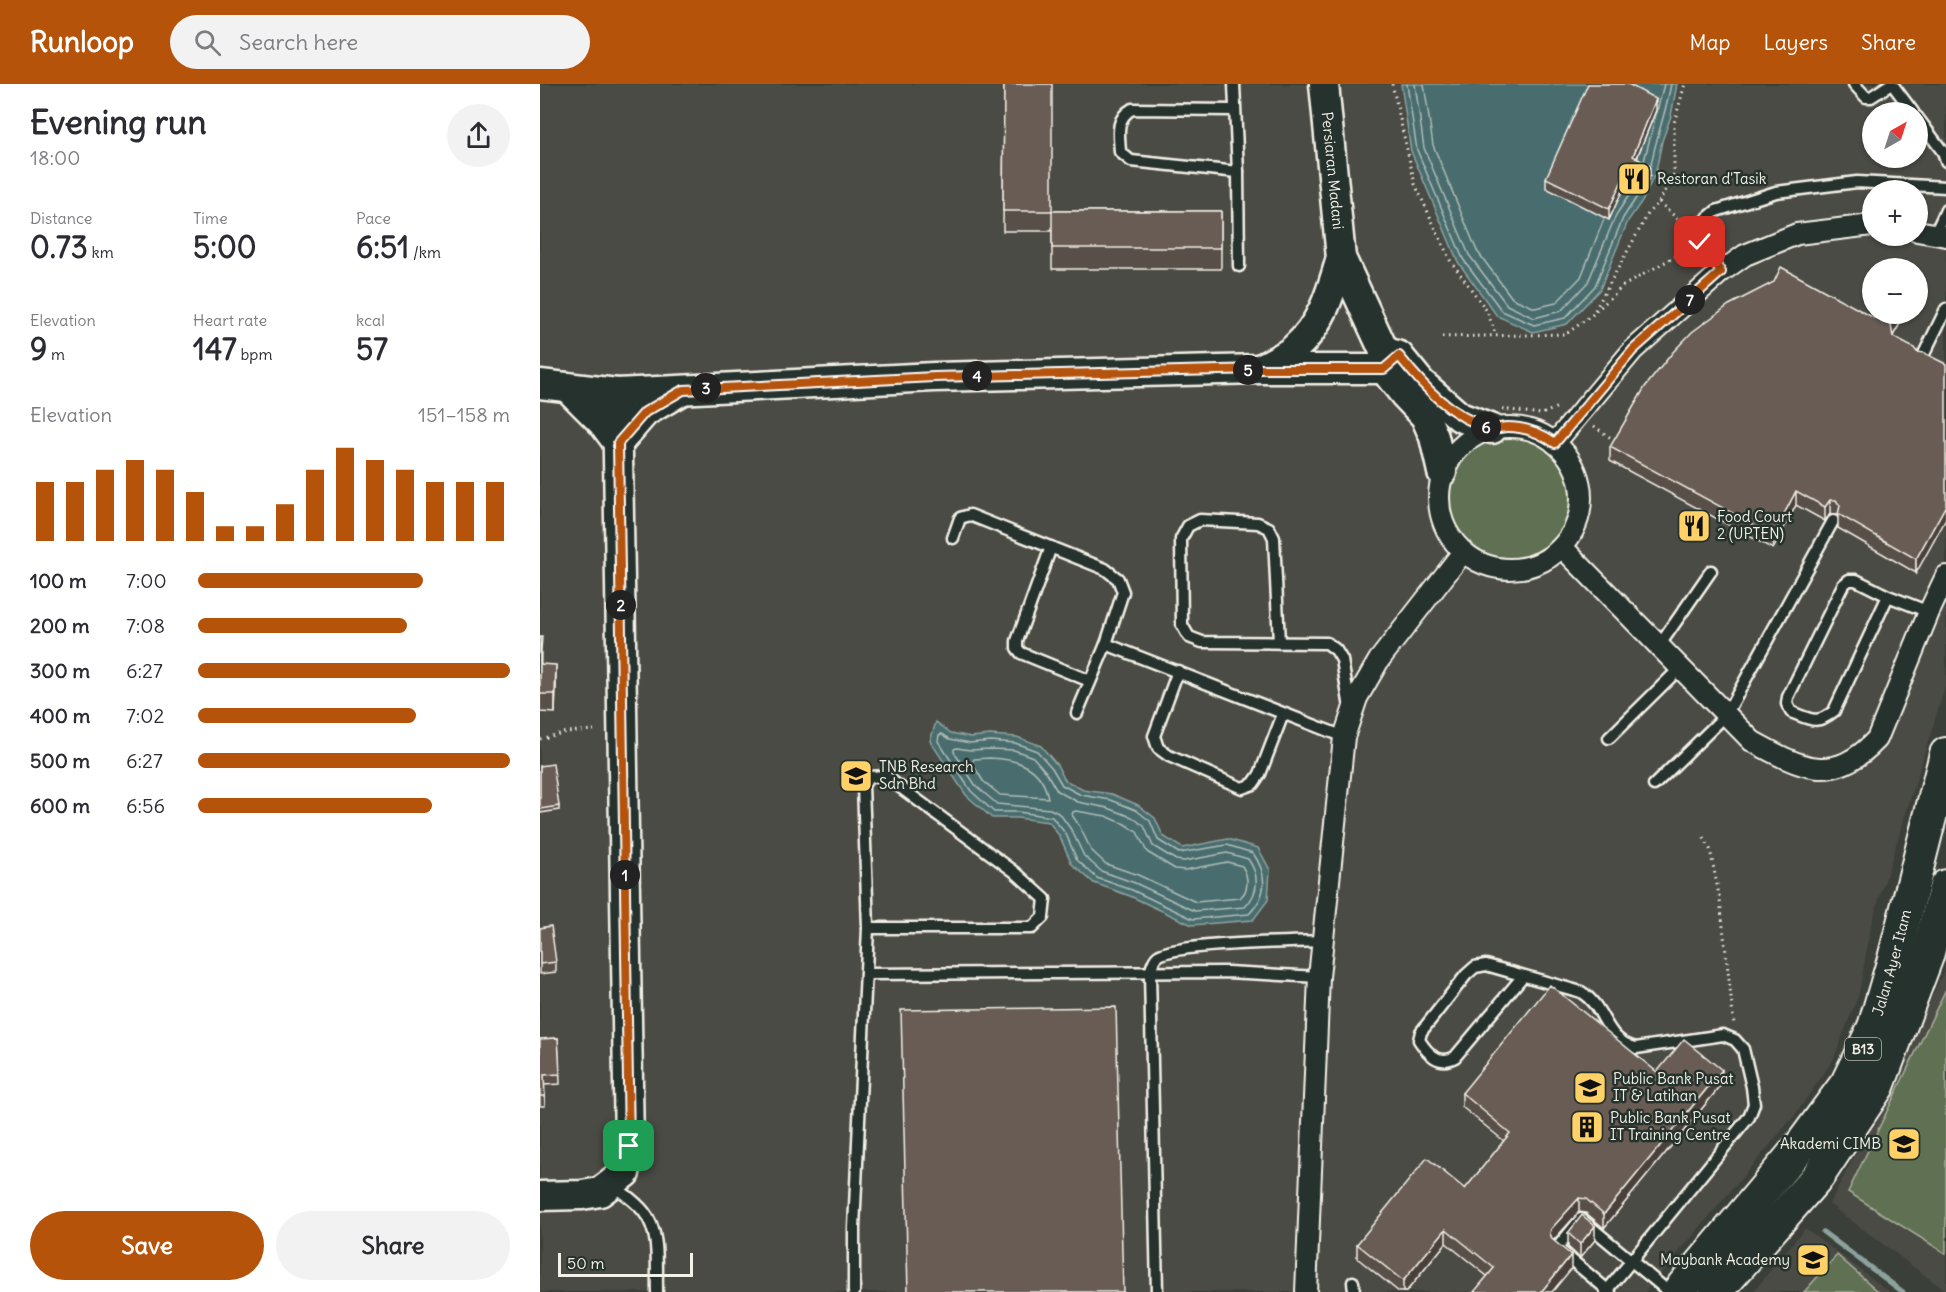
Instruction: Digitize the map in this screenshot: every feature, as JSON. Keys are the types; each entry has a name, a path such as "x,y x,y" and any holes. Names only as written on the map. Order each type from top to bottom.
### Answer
{"main road":[{"name":"Jalan Ayer Itam","path":"1678,1292 1802,1144 1851,1073 1874,1027 1946,754"},
{"name":"Jalan Ayer Itam","path":"1716,1292 1818,1176 1878,1086 1927,956 1946,886"}],"street":[{"name":"Persiaran Madani","path":"1324,84 1341,258"},
{"path":"1555,443 1633,350 1721,272 1745,255 1797,234 1862,226"},
{"path":"554,386 617,393 934,377 1260,369 1389,359 1460,417 1494,419 1544,436 1555,443 1572,463 1580,488 1580,513 1576,526 1562,547 1543,561 1532,566 1508,569 1484,564 1463,552 1447,532 1442,520 1439,495 1442,472 1434,437 1425,416 1404,394 1389,359 1341,258"},
{"path":"1260,369 1294,350 1314,327 1328,303 1341,258"},
{"path":"554,386 603,423 618,443"},
{"path":"618,443 645,412 683,390"},
{"path":"540,1196 600,1192 625,1173 629,1146 617,393"},
{"path":"1442,472 1458,449 1494,419"},
{"path":"1562,547 1752,741 1785,759 1812,768 1828,769 1844,765 1864,753 1877,739 1946,576"},
{"path":"1306,1292 1319,977 1344,737 1357,698 1379,660 1463,552"}],"lane":[{"path":"1234,84 1239,266"},
{"path":"1854,84 1866,97 1871,97 1892,84 1906,102"},
{"path":"1234,110 1132,109 1125,113 1119,122 1120,152 1131,161 1238,172"},
{"path":"1928,132 1943,152 1946,161"},
{"path":"1721,272 1699,240 1699,225 1716,211 1776,192 1857,182 1946,187"},
{"path":"1932,234 1946,210"},
{"path":"1921,360 1946,309"},
{"path":"953,538 960,518 970,515 1105,569 1118,579 1123,592 1106,644 1077,713"},
{"path":"1279,643 1274,538 1269,528 1258,524 1200,520 1188,526 1181,539 1182,625 1189,637 1202,642 1279,643 1327,643 1336,650 1342,660 1352,714"},
{"path":"1654,786 1726,715 1833,521"},
{"path":"1052,547 1017,641 1017,648 1021,653 1090,681"},
{"path":"1659,646 1711,571"},
{"path":"1888,596 1834,711 1823,720 1812,720 1791,712 1787,704 1788,697 1843,585 1849,580 1856,580 1888,596 1929,612"},
{"path":"1106,644 1344,737"},
{"path":"1609,738 1680,668"},
{"path":"1178,671 1154,736 1158,748 1169,756 1242,788 1253,784 1260,774 1283,714"},
{"path":"854,1292 854,1228 868,928 863,785 869,777 885,776 1015,872 1045,899 1043,917 1032,928 868,928"},
{"path":"1157,1292 1150,973 1153,961 1158,955 1174,951 1249,943 1323,941"},
{"path":"1522,976 1455,1057 1447,1061 1438,1060 1424,1048 1419,1040 1420,1032 1466,975 1475,967 1486,965 1581,992 1592,999 1606,1027 1627,1046 1636,1048 1723,1035 1735,1040 1743,1049 1754,1104 1749,1117 1633,1262 1608,1291 1557,1248 1581,1219 1633,1262 1669,1292"},
{"path":"867,974 1227,972 1319,977"},
{"path":"610,1183 644,1211 652,1224 655,1238 657,1292"}],"path":[{"path":"1392,84 1415,184 1450,261 1487,311 1496,335"},
{"path":"1592,315 1649,212 1659,202 1674,174 1674,123 1685,84"},
{"path":"1442,337 1566,334 1592,315 1623,286 1699,240 1659,202"},
{"path":"1494,419 1509,409 1542,414 1566,404 1617,442"},
{"path":"540,739 566,732 594,730"},
{"path":"1704,838 1710,849 1722,914 1735,1040"}],"shaded area":[{"path":"540,84 1946,84 1946,684 1871,925 1859,994 1833,1060 1795,1115 1645,1292 540,1292"},
{"name":"Akademi CIMB","path":"1946,966 1946,1291 1829,1204 1894,1083"},
{"name":"Maybank Academy","path":"1805,1228 1890,1292 1753,1292"}],"green space":[{"path":"1510,436 1533,441 1553,454 1566,474 1571,497 1566,520 1553,540 1533,553 1510,558 1487,553 1467,540 1454,520 1449,497 1454,474 1467,454 1487,441"},
{"name":"Akademi CIMB","path":"1946,989 1946,1254 1848,1192"},
{"path":"1837,1255 1879,1292 1804,1292"}],"water":[{"path":"1401,84 1677,84 1656,171 1644,198 1628,221 1600,289 1567,324 1533,332 1497,316 1458,262 1411,151"},
{"path":"936,722 951,733 971,737 990,735 1017,737 1041,746 1057,765 1065,780 1083,790 1112,794 1138,805 1155,818 1163,836 1182,848 1228,839 1258,848 1270,870 1268,900 1253,920 1192,925 1130,896 1094,883 1072,864 1060,837 1049,822 992,818 966,795 930,741"}],"building":[{"path":"1004,84 1052,84 1052,211 1003,211"},
{"path":"1588,84 1628,84 1656,99 1633,156 1650,166 1643,181 1625,174 1609,209 1546,178"},
{"path":"1052,211 1221,211 1221,248 1052,248"},
{"path":"1781,267 1862,311 1862,324 1892,324 1893,337 1914,348 1917,352 1946,364 1946,505 1916,559 1838,514 1840,506 1836,500 1830,500 1825,507 1796,491 1773,535 1610,447 1645,387 1692,332 1729,305 1774,282"},
{"path":"540,637 542,637 540,664"},
{"path":"540,664 556,665 555,694 540,694"},
{"path":"553,764 559,806 540,809 540,766"},
{"path":"551,926 556,962 540,964 540,928"},
{"name":"Public Bank Pusat IT Training Centre","path":"1550,985 1657,1072 1684,1039 1722,1070 1604,1214 1586,1199 1579,1198 1551,1229 1552,1239 1571,1255 1541,1292 1474,1292 1494,1268 1446,1229 1403,1281 1357,1244 1427,1158 1465,1189 1510,1133 1462,1093"},
{"path":"1116,1007 1123,1292 908,1292 901,1010"},
{"path":"558,1038 560,1074 544,1075 545,1096 540,1096 540,1039"},
{"path":"1582,1215 1595,1226 1580,1244 1568,1233"}],"waterway":[{"path":"1823,1232 1903,1292"}],"place":[{"name":"Restoran d'Tasik","path":"1634,179"},
{"name":"Food Court 2 (UPTEN)","path":"1694,526"},
{"name":"TNB Research Sdn Bhd","path":"856,776"},
{"name":"Public Bank Pusat IT & Latihan","path":"1590,1088"},
{"name":"Public Bank Pusat IT Training Centre","path":"1587,1127"},
{"name":"Akademi CIMB","path":"1904,1144"},
{"name":"Maybank Academy","path":"1813,1260"}],"route":[{"path":"629,1146 618,443 645,412 683,390 934,377 1260,369 1384,369 1399,356 1421,383 1460,417 1492,429 1519,427 1532,430 1555,443 1633,350 1721,272 1700,242"}]}
